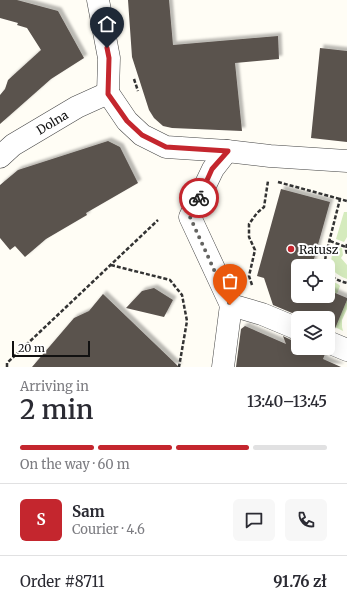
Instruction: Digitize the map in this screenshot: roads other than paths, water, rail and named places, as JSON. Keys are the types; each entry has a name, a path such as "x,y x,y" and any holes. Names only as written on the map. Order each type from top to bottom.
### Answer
{"street":[{"path":"98,0 109,58 108,94 127,121 142,135 166,147 347,161"},
{"name":"Dolna","path":"0,157 14,145 71,111 108,94"},
{"path":"223,367 230,305 190,217 212,169 228,151"},
{"path":"230,305 262,314 291,326"},
{"path":"335,345 347,350"}],"place":[{"name":"Ratusz","path":"291,249"}]}
